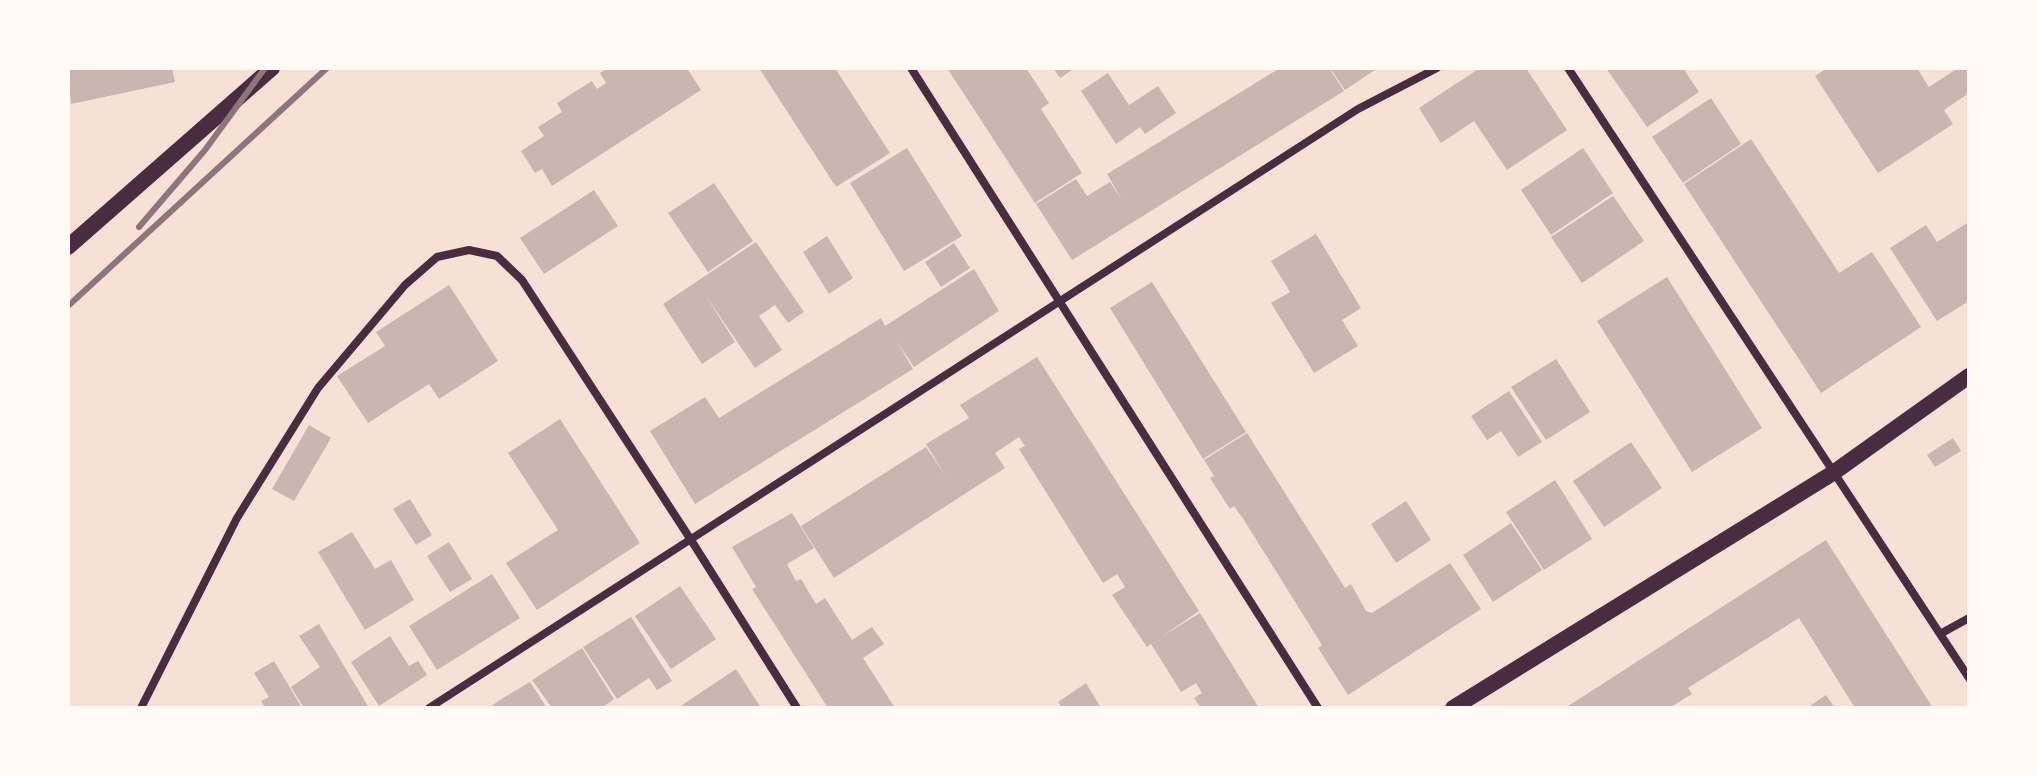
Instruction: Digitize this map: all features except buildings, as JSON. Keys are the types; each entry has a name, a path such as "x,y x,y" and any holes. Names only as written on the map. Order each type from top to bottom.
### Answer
{"main road":[{"path":"68,247 272,68"},
{"path":"1453,708 1833,473 1969,376"}],"street":[{"path":"911,68 1318,708"},
{"path":"429,708 1358,109 1437,68"},
{"path":"1568,68 1969,678"},
{"path":"141,708 237,518 318,388 405,285 437,257 469,250 497,256 522,280 797,708"},
{"path":"1940,634 1969,618"}],"railway":[{"path":"139,227 205,150 265,68"},
{"path":"68,306 327,68"}]}
